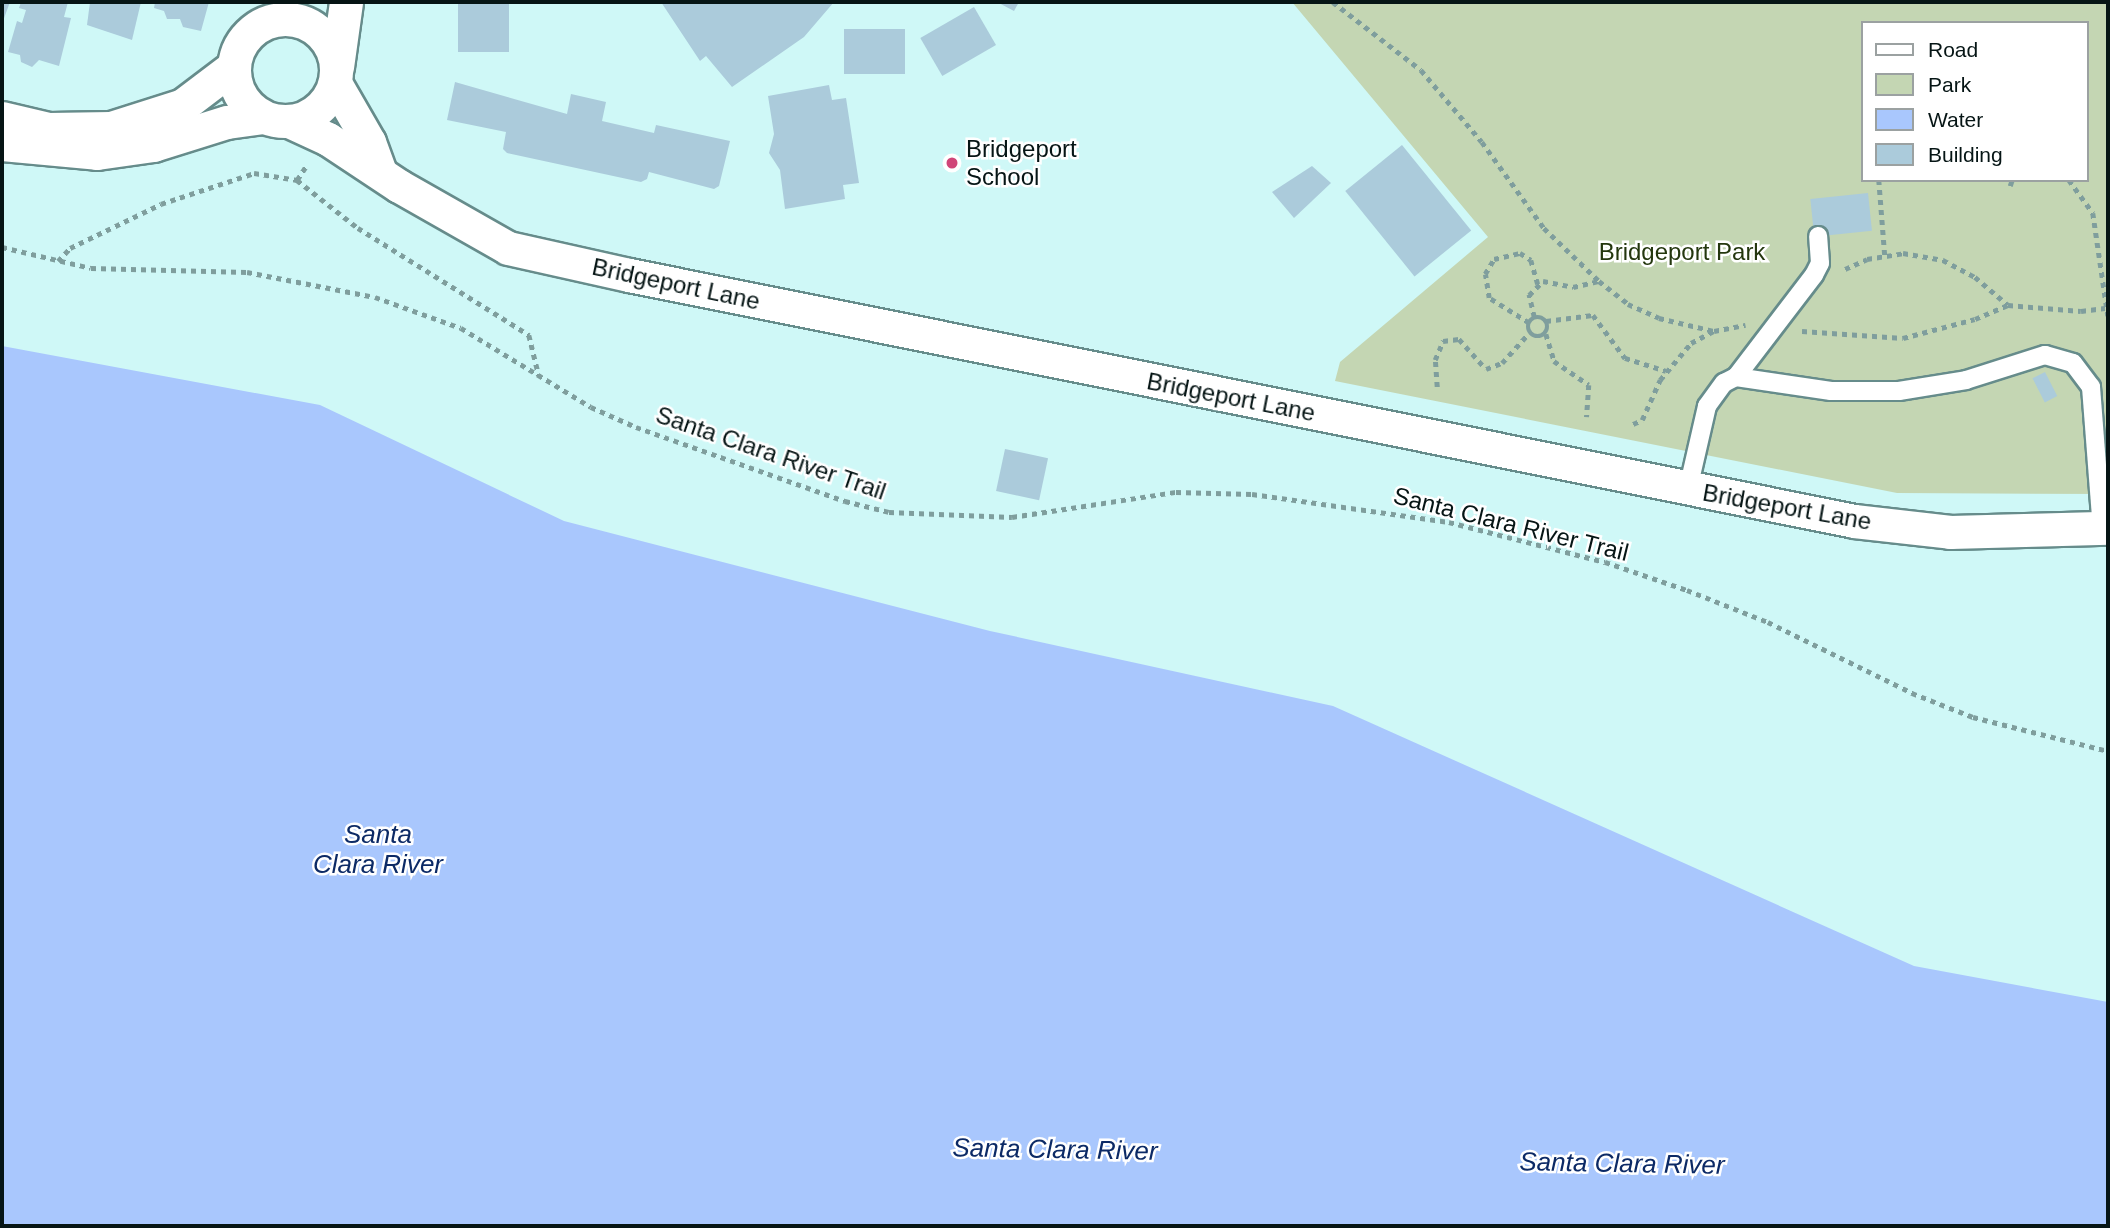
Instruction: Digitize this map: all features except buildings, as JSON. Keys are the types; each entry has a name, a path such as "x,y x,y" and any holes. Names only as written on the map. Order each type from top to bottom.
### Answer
{"street":[{"path":"2,144 97,153 153,145 227,122 276,119 318,109 336,75 346,2"},
{"path":"276,119 240,96 233,68 240,46 254,28 295,10 298,20 325,37 336,75 369,142 379,169"},
{"path":"2,118 49,129 111,128 183,105 233,68"},
{"name":"Bridgeport Lane","path":"276,119 379,169 399,186 508,248 1854,521 1950,532 2105,529"}],"lane":[{"path":"1688,489 1707,406 1724,383 1737,377 1778,326 1820,264 1818,236"},
{"path":"1737,377 1831,391 1899,391 1966,380 2045,355 2060,357 2079,368 2091,387 2105,529"}],"path":[{"path":"1333,2 1421,70 1482,142 1544,228 1599,281 1628,304 1659,318 1714,331"},
{"path":"58,262 69,248 161,204 254,173 297,180 358,228 529,335 539,376"},
{"path":"1879,182 1885,256"},
{"path":"2010,186 2011,182"},
{"path":"2070,182 2093,213 2103,258 2105,308 2108,316"},
{"name":"Santa Clara River Trail","path":"2,247 58,262 104,269 247,272 375,296 461,328 539,376 636,427 845,501 889,512 1012,517 1136,495 1201,493 1252,494 1449,522 1605,562 1687,590 1768,622 1912,693 1973,717 2108,751"},
{"path":"1529,323 1489,298 1485,274 1494,259 1520,253 1531,260 1538,284"},
{"path":"1803,289 1885,256 1903,253 1943,260 1975,277 2008,304"},
{"path":"1599,281 1583,287 1549,281 1538,284 1527,302 1534,317 1546,321 1593,315 1625,358 1666,371"},
{"path":"1735,325 1778,326 1836,336 1903,338 1975,319 2008,304 2081,310 2105,308"},
{"path":"1437,387 1435,360 1443,341 1460,340 1486,369 1502,363 1529,333 1529,323 1534,317"},
{"path":"1633,424 1642,420 1666,371 1691,344 1714,331 1746,319"},
{"path":"1546,321 1546,334 1554,361 1589,385 1587,417"},
{"path":"1529,333 1538,337 1546,334"}],"green space":[{"name":"Bridgeport Park","path":"1292,2 2108,2 2108,494 1897,493 1335,381 1340,362 1488,237"}],"water":[{"name":"Santa Clara River","path":"2,346 320,405 564,521 990,631 1333,706 1914,966 2108,1002 2108,1226 2,1226"}],"place":[{"name":"Bridgeport School","path":"952,163"}]}
